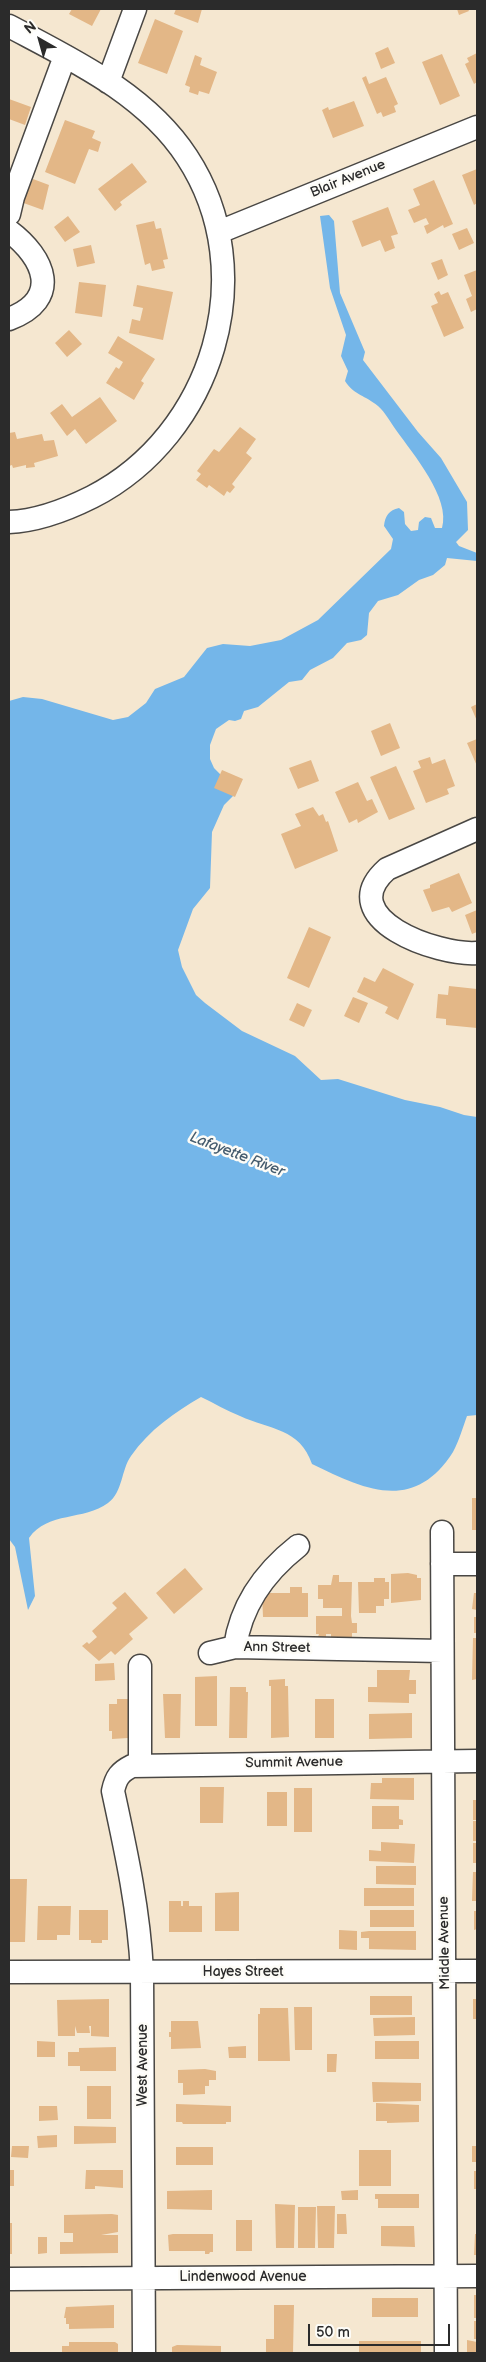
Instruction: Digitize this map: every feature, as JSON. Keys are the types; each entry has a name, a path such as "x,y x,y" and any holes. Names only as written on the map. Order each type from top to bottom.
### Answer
{"street":[{"path":"108,82 135,9"},
{"path":"9,26 108,82 140,106 170,134 187,157 201,183 219,232 223,268 222,305 210,360 197,393 183,417 163,443 134,471 106,490 77,505 45,516 9,522"},
{"path":"9,214 12,197 65,56"},
{"name":"Blair Avenue","path":"219,232 477,126"},
{"path":"9,231 26,247 44,278 43,292 37,302 9,319"},
{"path":"477,829 387,869 380,876 372,894 376,913 384,923 413,940 440,949 468,954 477,953"},
{"name":"Middle Avenue","path":"442,1532 446,1972 444,2276 446,2353"},
{"name":"Ann Street","path":"298,1546 277,1562 263,1580 245,1611 238,1628 236,1647 442,1651"},
{"path":"442,1564 477,1564"},
{"path":"210,1653 236,1647"},
{"path":"140,1666 140,1765"},
{"name":"Summit Avenue","path":"116,1779 121,1772 132,1766 140,1765 477,1761"},
{"name":"West Avenue","path":"116,1779 113,1791 132,1879 140,1934 142,1972 144,2353"},
{"name":"Hayes Street","path":"9,1972 477,1972"},
{"name":"Lindenwood Avenue","path":"9,2279 477,2276"}],"water":[{"name":"Lafayette River","path":"329,215 334,221 340,293 365,352 363,360 418,432 441,458 467,502 468,530 456,542 459,546 477,553 477,561 447,558 445,565 433,575 419,580 398,595 378,601 369,613 367,635 361,640 347,643 333,658 310,670 302,680 289,682 258,707 244,711 241,719 229,720 216,729 210,745 210,759 214,768 225,779 233,796 224,805 212,832 210,888 193,909 178,950 182,967 196,995 242,1031 295,1056 321,1080 338,1079 405,1100 477,1117 477,1415 467,1416 453,1452 438,1471 422,1483 405,1489 388,1491 351,1482 312,1464 307,1452 292,1437 235,1414 201,1397 163,1422 138,1447 125,1468 117,1493 108,1503 98,1509 46,1524 37,1529 29,1538 35,1596 28,1610 15,1547 9,1539 9,701 23,697 42,699 113,720 128,717 146,703 155,689 184,677 207,648 223,644 250,646 281,640 318,620 391,549 393,539 384,526 385,519 393,510 399,508 404,512 405,524 411,531 418,530 419,522 425,517 431,518 435,528 442,528 441,503 429,477 381,408 356,393 345,381 348,371 341,356 346,335 330,288 320,216"}],"building":[{"path":"72,9 101,9 92,26 69,14"},
{"path":"176,9 202,9 198,23 174,14"},
{"path":"457,9 468,9 469,11 459,15"},
{"path":"155,19 183,31 167,74 138,63"},
{"path":"388,47 395,63 381,69 375,53"},
{"path":"477,53 477,82 474,84 465,64 469,62 467,58"},
{"path":"442,54 460,96 440,105 422,62"},
{"path":"195,55 202,58 200,65 217,72 209,94 199,91 198,95 189,92 190,87 185,85"},
{"path":"366,76 369,84 386,77 398,104 394,106 396,112 383,117 381,112 377,114 362,78"},
{"path":"9,99 31,107 25,125 9,119"},
{"path":"354,101 364,126 333,138 322,110 328,107 329,110"},
{"path":"65,120 95,131 92,138 101,142 98,152 89,149 75,184 45,172"},
{"path":"132,163 147,182 120,202 122,205 115,211 98,189"},
{"path":"477,169 477,203 474,205 462,175"},
{"path":"33,179 49,185 43,210 18,201 25,185 30,186"},
{"path":"434,180 453,224 444,228 443,225 427,234 424,226 429,224 426,218 414,223 408,210 420,205 413,189"},
{"path":"388,207 398,234 391,236 395,248 385,252 380,240 362,247 352,221"},
{"path":"68,216 80,232 65,242 54,227"},
{"path":"154,221 156,229 161,228 168,259 163,260 165,268 152,271 150,263 145,265 136,225"},
{"path":"467,228 474,243 459,250 452,234"},
{"path":"91,245 95,263 77,267 73,249"},
{"path":"442,259 448,275 438,280 431,263"},
{"path":"477,270 477,309 471,312 466,299 472,296 464,275"},
{"path":"79,282 106,285 102,317 75,313"},
{"path":"137,285 173,292 163,340 129,333 132,319 140,321 143,308 133,306"},
{"path":"439,291 441,295 448,292 464,328 444,337 431,306 438,303 434,294"},
{"path":"69,330 82,344 67,357 55,343"},
{"path":"118,336 155,359 141,381 144,383 134,400 106,383 116,367 119,369 123,362 108,353"},
{"path":"100,397 117,421 86,444 75,429 67,436 50,413 62,404 72,417"},
{"path":"240,427 256,439 246,453 252,458 232,484 235,487 230,493 227,491 224,496 209,485 207,488 196,480 201,474 197,471 214,449 219,452"},
{"path":"15,432 17,439 42,434 44,441 54,440 58,456 34,463 35,467 26,468 26,465 13,468 12,465 9,466 9,433"},
{"path":"477,704 477,721 471,707"},
{"path":"390,723 400,748 381,756 371,731"},
{"path":"477,739 477,766 467,743"},
{"path":"430,757 432,764 445,759 455,786 447,789 449,794 426,803 413,771 421,768 418,761"},
{"path":"311,760 319,781 298,789 289,768"},
{"path":"396,766 415,809 389,820 370,777"},
{"path":"222,770 243,779 235,797 214,788"},
{"path":"358,782 367,801 372,799 378,812 358,823 357,819 349,823 335,792"},
{"path":"313,807 319,816 323,814 326,822 328,821 338,851 295,869 281,834 301,826 295,814"},
{"path":"459,873 472,903 452,912 449,907 432,912 423,890 430,888 430,885"},
{"path":"477,910 477,932 472,934 465,915"},
{"path":"309,927 331,937 309,988 287,978"},
{"path":"383,968 414,984 398,1020 385,1013 388,1007 357,992 364,977 375,982"},
{"path":"449,986 477,989 477,1028 446,1025 446,1019 436,1018 438,994 448,995"},
{"path":"353,997 368,1003 359,1023 344,1016"},
{"path":"297,1003 312,1010 304,1027 289,1020"},
{"path":"472,1498 477,1498 477,1530 472,1530"},
{"path":"185,1568 203,1589 174,1614 156,1593"},
{"path":"408,1573 421,1578 421,1600 391,1603 391,1574"},
{"path":"333,1575 339,1575 339,1582 352,1582 351,1616 352,1623 357,1623 357,1633 352,1633 352,1637 331,1638 331,1634 326,1634 326,1637 318,1637 319,1634 316,1634 316,1616 342,1616 342,1608 323,1608 323,1599 318,1599 318,1585 331,1585"},
{"path":"374,1578 385,1578 385,1582 389,1582 389,1599 384,1599 384,1606 376,1606 376,1613 359,1613 358,1582 374,1582"},
{"path":"290,1587 302,1587 302,1593 308,1593 308,1617 263,1617 262,1593 290,1593"},
{"path":"125,1592 148,1618 129,1634 133,1639 115,1655 111,1651 99,1661 82,1646 87,1642 89,1644 97,1637 92,1631 117,1608 112,1603"},
{"path":"474,1593 477,1593 477,1610 472,1609"},
{"path":"474,1617 477,1617 477,1633 474,1633"},
{"path":"473,1638 477,1638 477,1679 472,1680"},
{"path":"114,1663 115,1680 95,1681 95,1664"},
{"path":"377,1670 410,1670 409,1680 416,1680 416,1694 409,1694 409,1703 368,1702 368,1687 377,1687"},
{"path":"217,1676 217,1726 195,1726 195,1677"},
{"path":"285,1679 285,1686 288,1686 289,1737 271,1738 271,1686 269,1686 269,1680"},
{"path":"230,1687 246,1687 246,1692 248,1692 247,1738 229,1738"},
{"path":"163,1694 181,1694 180,1738 165,1738"},
{"path":"117,1699 129,1699 128,1738 112,1739 112,1731 109,1731 109,1704 117,1704"},
{"path":"315,1699 334,1699 334,1738 315,1738"},
{"path":"412,1713 412,1738 369,1739 369,1714"},
{"path":"382,1778 414,1778 414,1800 370,1799 371,1783 382,1783"},
{"path":"200,1787 224,1787 223,1823 200,1823"},
{"path":"294,1788 312,1788 312,1832 294,1832"},
{"path":"267,1792 287,1792 287,1826 267,1826"},
{"path":"473,1800 477,1800 477,1820 473,1820"},
{"path":"372,1806 399,1806 399,1819 403,1820 403,1825 399,1825 399,1829 372,1829"},
{"path":"473,1821 477,1821 477,1841 473,1841"},
{"path":"381,1842 415,1844 414,1863 369,1861 369,1850 381,1851"},
{"path":"473,1843 477,1843 477,1863 473,1863"},
{"path":"376,1866 416,1866 416,1885 376,1884"},
{"path":"473,1872 477,1872 477,1901 472,1901"},
{"path":"9,1879 27,1879 25,1942 9,1942"},
{"path":"364,1888 414,1888 414,1906 364,1906"},
{"path":"239,1892 239,1931 215,1931 215,1893"},
{"path":"169,1901 181,1901 181,1906 183,1906 183,1901 189,1901 189,1906 202,1906 202,1932 169,1932"},
{"path":"38,1906 71,1906 70,1935 57,1935 57,1940 37,1940"},
{"path":"79,1910 108,1910 108,1940 102,1940 102,1943 91,1943 91,1940 79,1940"},
{"path":"370,1910 414,1910 414,1927 370,1927"},
{"path":"474,1911 477,1911 477,1929 474,1930"},
{"path":"339,1930 357,1931 357,1950 339,1949"},
{"path":"416,1931 416,1950 369,1949 369,1938 361,1938 361,1932"},
{"path":"370,1996 412,1996 412,2015 370,2015"},
{"path":"109,1999 109,2037 91,2036 91,2026 89,2026 90,2033 77,2033 75,2026 75,2036 58,2036 57,2000"},
{"path":"473,1999 477,1999 477,2019 473,2019"},
{"path":"294,2007 312,2007 312,2050 295,2050"},
{"path":"260,2008 288,2008 290,2061 258,2061 258,2014 260,2014"},
{"path":"415,2017 415,2035 374,2036 373,2018"},
{"path":"171,2021 198,2021 201,2048 171,2049 169,2032 171,2032"},
{"path":"37,2041 55,2042 55,2057 37,2057"},
{"path":"375,2041 419,2041 419,2059 375,2059"},
{"path":"246,2046 246,2058 229,2058 228,2047"},
{"path":"116,2047 116,2071 80,2071 80,2066 68,2066 68,2052 79,2052 79,2048"},
{"path":"327,2054 337,2054 336,2072 327,2072"},
{"path":"205,2069 216,2071 216,2080 209,2080 209,2086 205,2086 205,2094 183,2095 183,2083 178,2083 178,2070"},
{"path":"372,2082 421,2083 421,2101 373,2102"},
{"path":"87,2086 111,2086 111,2119 87,2119"},
{"path":"376,2103 419,2105 419,2122 387,2123 387,2121 376,2121"},
{"path":"176,2104 231,2106 231,2122 226,2122 226,2124 183,2124 182,2122 176,2122"},
{"path":"39,2106 57,2106 58,2120 39,2121"},
{"path":"74,2126 116,2127 116,2143 74,2144"},
{"path":"57,2135 57,2147 38,2148 37,2136"},
{"path":"12,2146 29,2146 28,2158 11,2157"},
{"path":"472,2146 477,2146 477,2162 472,2162"},
{"path":"176,2147 213,2147 213,2165 176,2165"},
{"path":"359,2150 391,2150 391,2186 359,2186"},
{"path":"9,2170 14,2170 14,2186 9,2186"},
{"path":"86,2170 123,2170 123,2188 95,2186 95,2189 85,2189"},
{"path":"474,2171 477,2171 477,2189 474,2189"},
{"path":"212,2190 212,2210 167,2209 167,2191"},
{"path":"358,2190 358,2200 342,2200 341,2191"},
{"path":"375,2194 419,2194 419,2208 378,2208 378,2199 375,2199"},
{"path":"275,2204 295,2205 294,2248 276,2248"},
{"path":"317,2206 335,2206 334,2248 318,2248"},
{"path":"298,2207 316,2207 315,2248 298,2248"},
{"path":"337,2214 346,2214 347,2234 337,2234"},
{"path":"64,2215 118,2215 118,2232 101,2235 118,2235 118,2253 60,2254 60,2242 73,2242 73,2233 64,2233"},
{"path":"236,2220 252,2220 252,2251 236,2251"},
{"path":"9,2223 12,2223 12,2254 9,2254"},
{"path":"381,2226 414,2226 415,2247 381,2246"},
{"path":"213,2234 213,2252 205,2254 205,2251 169,2251 168,2235"},
{"path":"475,2234 477,2234 477,2255 474,2255"},
{"path":"38,2237 47,2237 47,2253 38,2254"},
{"path":"474,2295 477,2295 477,2318 474,2318"},
{"path":"372,2298 418,2298 418,2317 372,2317"},
{"path":"114,2305 114,2328 69,2329 69,2324 66,2324 66,2318 64,2318 66,2307"},
{"path":"274,2305 294,2305 293,2353 266,2353 266,2339 274,2339"},
{"path":"474,2321 477,2321 477,2339 474,2339"},
{"path":"467,2340 477,2342 477,2353 467,2353"},
{"path":"359,2341 421,2341 421,2353 359,2353"},
{"path":"69,2342 115,2342 118,2344 118,2353 62,2353 62,2346 69,2346"},
{"path":"177,2345 221,2346 221,2353 172,2353 172,2347"}]}
